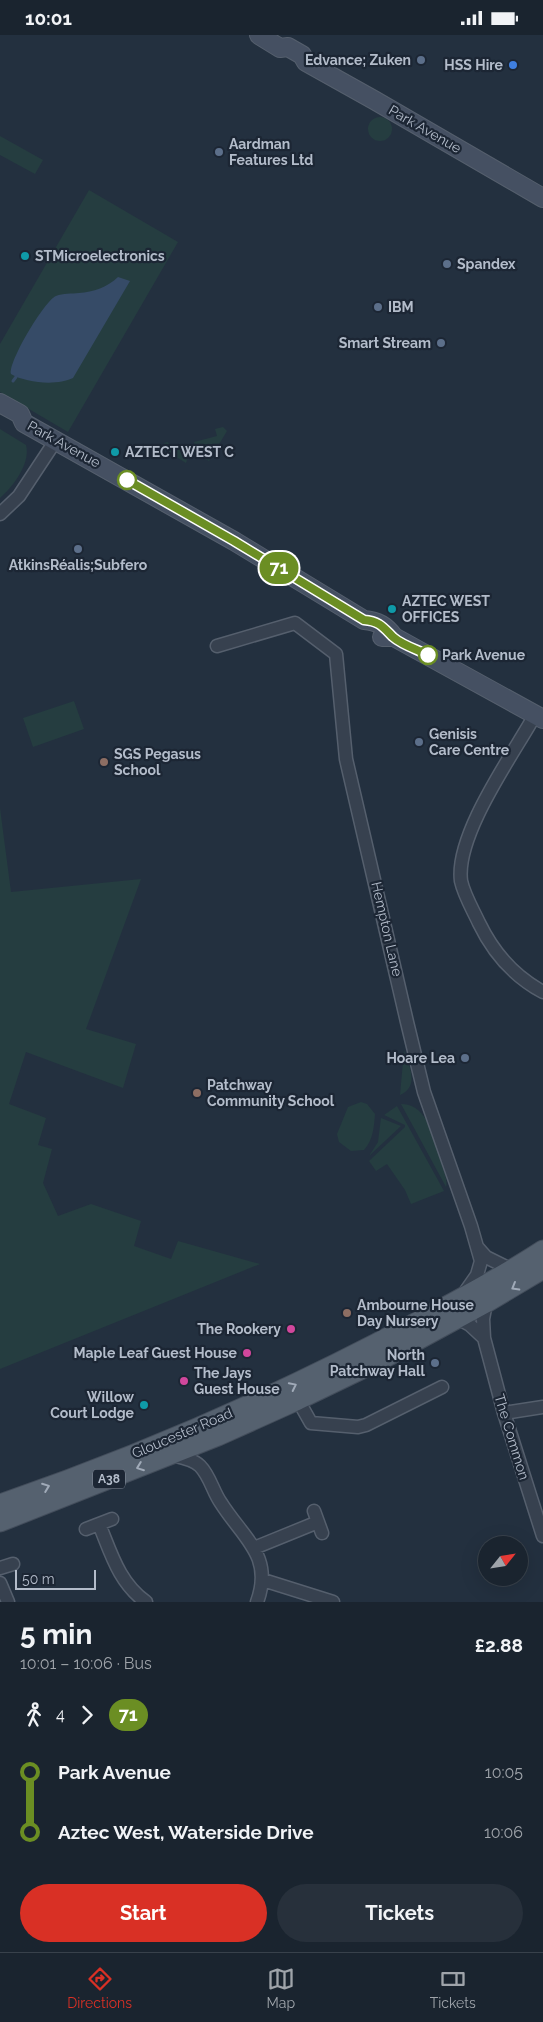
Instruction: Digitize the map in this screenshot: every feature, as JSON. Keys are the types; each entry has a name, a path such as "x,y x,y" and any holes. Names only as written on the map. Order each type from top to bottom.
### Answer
{"main road":[{"name":"Gloucester Road","path":"0,1504 156,1445 291,1387 461,1298 512,1270 543,1250"},
{"name":"Gloucester Road","path":"0,1522 172,1455 298,1400 383,1359 486,1303 543,1269"}],"street":[{"name":"Park Avenue","path":"259,35 280,48 282,57 296,65 306,62 374,99 543,198"},
{"name":"Park Avenue","path":"0,403 20,414 22,421"},
{"name":"Park Avenue","path":"0,413 15,422 22,421 56,440 234,541 364,620 375,621 394,637 539,717 477,815 460,864 462,883 486,937 511,968 531,986 543,992"},
{"path":"0,514 19,495 56,440"},
{"name":"Hempton Lane","path":"217,646 295,620 336,654 346,759 407,1022 424,1092 478,1248 480,1268 461,1298"},
{"path":"478,1248 486,1257 512,1270"},
{"name":"The Common","path":"486,1303 483,1319 484,1338 504,1413 543,1536"},
{"path":"457,1318 470,1325 484,1338"},
{"path":"298,1400 311,1423 358,1427 425,1388 442,1387"},
{"path":"504,1413 543,1407"},
{"path":"172,1455 191,1460 200,1466 208,1477 220,1503 254,1548 262,1565 263,1580 258,1602"},
{"path":"86,1529 112,1519"},
{"path":"254,1548 318,1522"},
{"path":"99,1524 122,1578 134,1593 146,1602"},
{"path":"0,1568 13,1563"},
{"path":"263,1580 333,1602"},
{"path":"0,1583 8,1602"}],"green space":[{"path":"380,117 388,121 392,129 388,137 380,141 372,137 368,129 372,121"},
{"path":"0,136 43,160 35,174 0,155"},
{"path":"89,190 178,242 68,432 0,392 0,344"},
{"path":"223,427 227,431 209,461 198,455 194,442 217,436 215,429"},
{"path":"0,429 26,445 27,452 20,474 0,498"},
{"path":"168,442 170,448 184,445 190,450 186,463 165,450 164,443"},
{"path":"74,701 84,729 33,747 23,718"},
{"path":"0,808 11,892 141,879 86,1029 136,1044 123,1088 26,1052 9,1104 46,1118 38,1145 52,1149 43,1183 58,1216 91,1204 141,1221 134,1246 171,1259 178,1241 260,1264 0,1369"},
{"path":"404,1050 410,1069 411,1081 410,1086 400,1095"},
{"path":"361,1102 367,1104 375,1114 371,1138 364,1150 351,1151 339,1142 337,1134 348,1107"},
{"path":"401,1104 410,1105 418,1110 430,1126 446,1176 446,1187"},
{"path":"397,1106 444,1191 411,1204 405,1190 387,1164 376,1171 369,1161 405,1127 405,1125 384,1115"},
{"path":"381,1118 401,1126 369,1156 378,1142"}],"water":[{"path":"118,277 130,281 73,378 50,383 25,380 11,374 15,357 28,332 51,300 59,295 95,290 110,284"}],"waterway":[{"path":"13,381 16,377"}],"bus line":[{"name":"71","path":"127,480 234,541 364,620 375,621 382,625 394,637 428,655"}],"place":[{"name":"Edvance; Zuken","path":"421,60"},
{"name":"HSS Hire","path":"513,65"},
{"name":"Aardman Features Ltd","path":"219,152"},
{"name":"STMicroelectronics","path":"25,256"},
{"name":"Spandex","path":"447,264"},
{"name":"IBM","path":"378,307"},
{"name":"Smart Stream","path":"441,343"},
{"name":"AZTECT WEST C","path":"115,452"},
{"name":"AtkinsRéalis;Subfero","path":"78,549"},
{"name":"AZTEC WEST OFFICES","path":"392,609"},
{"name":"Park Avenue","path":"428,655"},
{"name":"Genisis Care Centre","path":"419,742"},
{"name":"SGS Pegasus School","path":"104,762"},
{"name":"Hoare Lea","path":"465,1058"},
{"name":"Patchway Community School","path":"197,1093"},
{"name":"Ambourne House Day Nursery","path":"347,1313"},
{"name":"The Rookery","path":"291,1329"},
{"name":"Maple Leaf Guest House","path":"247,1353"},
{"name":"North Patchway Hall","path":"435,1363"},
{"name":"The Jays Guest House","path":"184,1381"},
{"name":"Willow Court Lodge","path":"144,1405"}]}
